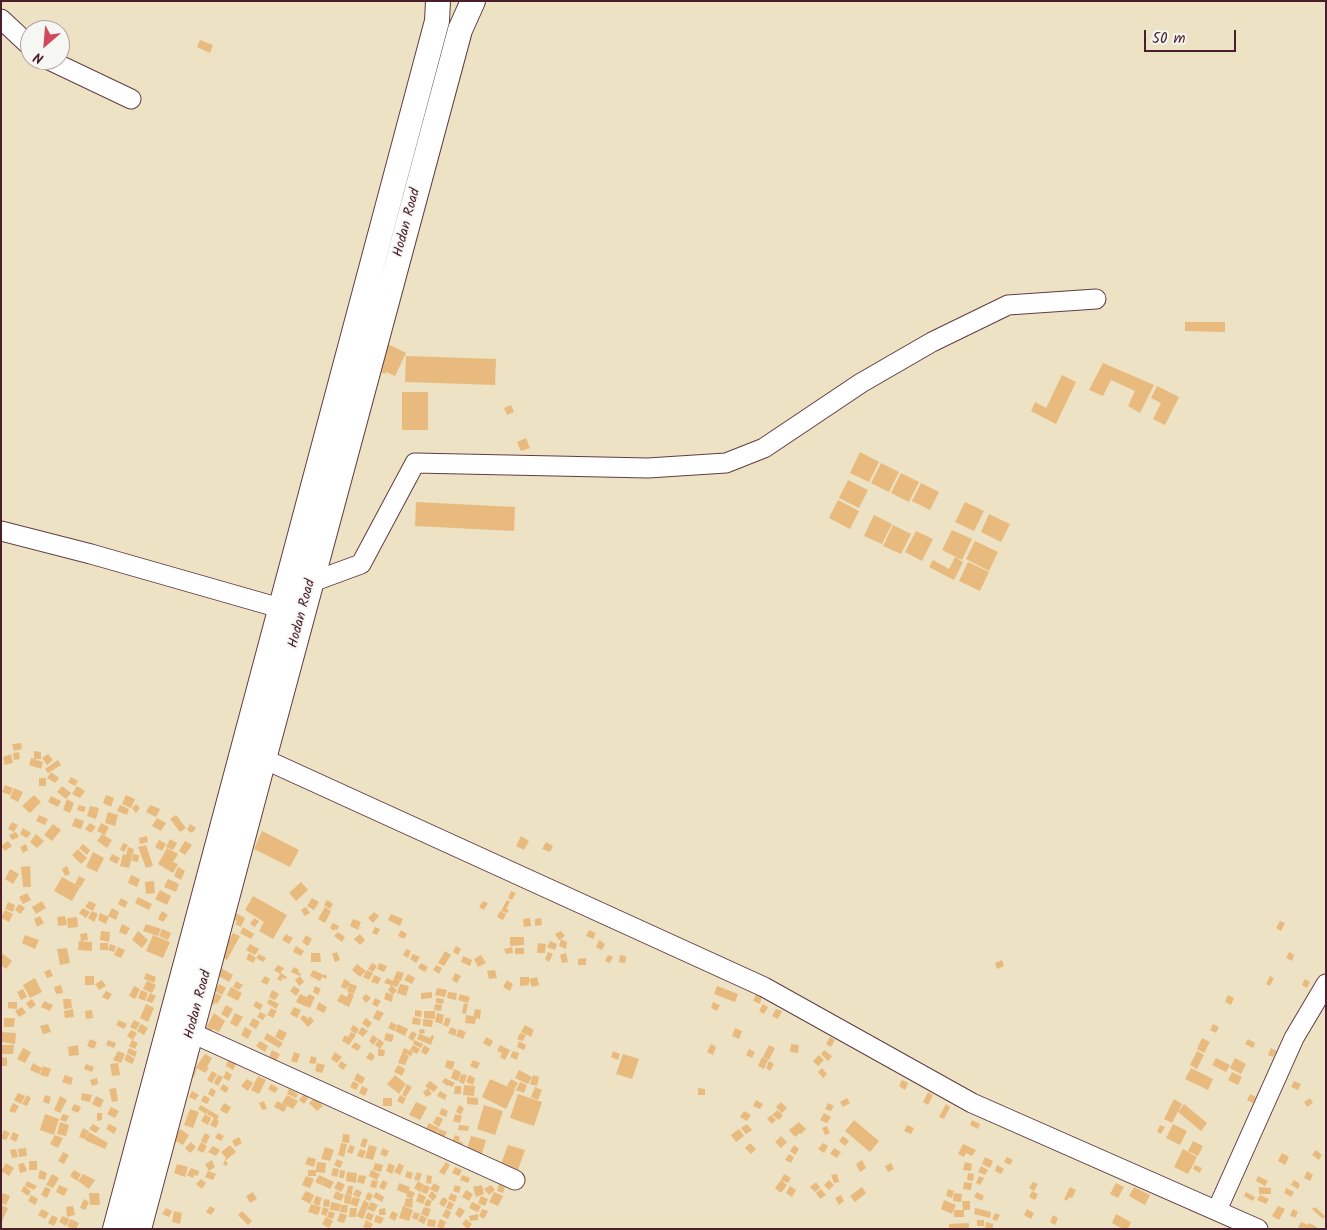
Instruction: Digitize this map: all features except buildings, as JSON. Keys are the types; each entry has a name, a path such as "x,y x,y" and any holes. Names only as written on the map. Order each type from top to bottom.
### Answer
{"main road":[{"name":"Hodan Road","path":"115,1229 437,21 438,1"},
{"name":"Hodan Road","path":"140,1229 460,30 473,1"}],"street":[{"path":"1,19 20,37"},
{"path":"70,70 131,99"},
{"path":"312,582 361,564 415,463 648,468 726,463 764,448 860,383 932,342 1008,305 1096,298"},
{"path":"1,531 91,554 280,608"},
{"path":"264,760 764,987 972,1103 1258,1229"},
{"path":"1217,1210 1294,1038 1326,984"},
{"path":"192,1033 515,1180"}]}
